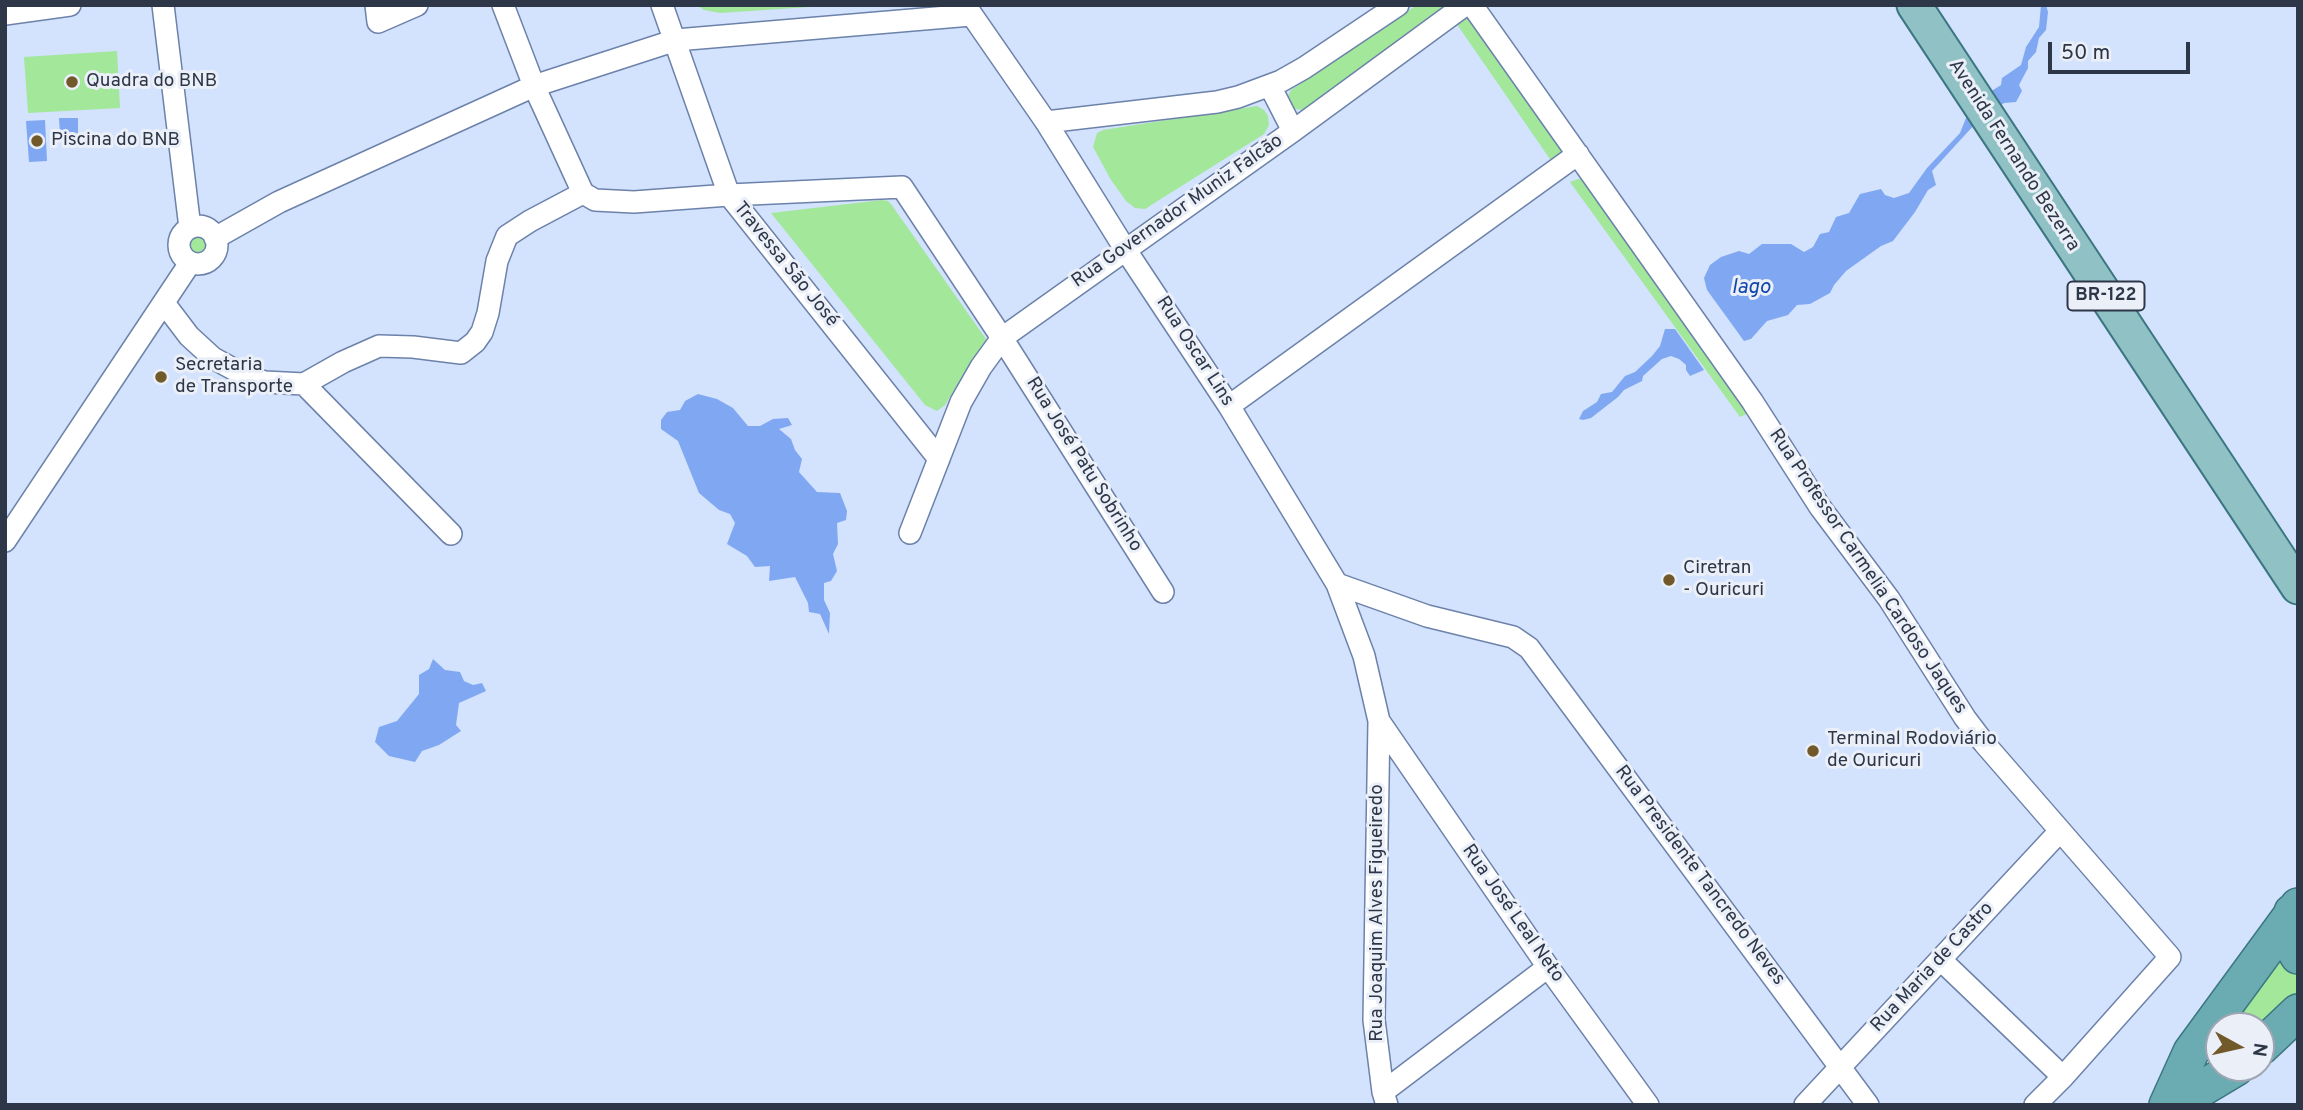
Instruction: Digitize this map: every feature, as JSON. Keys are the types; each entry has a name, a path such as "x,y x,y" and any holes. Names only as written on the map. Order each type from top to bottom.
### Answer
{"highway":[{"path":"2295,909 2289,934 2298,956"},
{"path":"2167,1105 2191,1052 2295,909"},
{"path":"2275,1034 2298,1012"},
{"path":"2174,1105 2213,1082"}],"main road":[{"name":"Avenida Fernando Bezerra","path":"1914,5 2298,587"}],"street":[{"path":"5,14 70,5"},
{"path":"163,5 190,228"},
{"path":"376,5 377,22 416,5"},
{"path":"503,5 534,86 583,193 595,200 615,202 729,195"},
{"name":"Travessa São José","path":"662,5 729,195 939,459"},
{"path":"1046,122 1217,102 1238,97 1270,86 1304,68 1398,5"},
{"name":"Rua Governador Muniz Falcão","path":"910,533 961,402 1002,338 1465,5"},
{"name":"Rua Professor Carmelia Cardoso Jaques","path":"1472,5 1752,401 1820,507 1889,599 1965,718 2170,957 2035,1105"},
{"path":"215,238 279,202 534,86 676,40 968,10"},
{"name":"Rua Oscar Lins","path":"968,10 1046,122 1125,249 1229,405 1337,584 1364,656 1379,721"},
{"path":"1270,86 1293,131"},
{"path":"1229,405 1578,154"},
{"name":"Rua José Patu Sobrinho","path":"729,195 902,187 1002,338 1163,592"},
{"path":"164,303 198,345 213,358 231,369 265,382 304,384 379,346 461,353 471,347 482,332 497,261 507,236 583,193"},
{"path":"196,226 208,229 215,238 217,244 213,256 203,264 190,263 179,249 181,236 190,228 196,226"},
{"path":"5,541 190,263"},
{"path":"304,384 451,534"},
{"name":"Rua Presidente Tancredo Neves","path":"1337,584 1427,616 1513,637 1530,648 1868,1105"},
{"name":"Rua José Leal Neto","path":"1379,721 1548,967 1648,1105"},
{"name":"Rua Joaquim Alves Figueiredo","path":"1379,721 1374,1020 1385,1098"},
{"name":"Rua Maria de Castro","path":"1805,1105 2060,831"},
{"path":"1941,960 2063,1077"},
{"path":"1385,1098 1548,967"}],"green space":[{"path":"697,5 840,5 720,13 704,10"},
{"path":"1417,5 1451,5 1448,12 1304,110 1295,109 1290,104 1288,96 1291,90"},
{"path":"1470,14 1566,153 1552,162 1456,23"},
{"name":"Quadra do BNB","path":"117,51 120,108 28,113 24,57"},
{"path":"1257,106 1268,116 1269,125 1264,134 1145,209 1135,208 1126,201 1093,147 1097,133 1103,130"},
{"path":"1581,178 1751,412 1740,417 1570,182"},
{"path":"882,200 891,204 986,339 945,405 937,411 925,405 771,213"},
{"path":"198,234 206,237 209,245 206,253 198,256 190,253 187,245 190,237"},
{"path":"2277,959 2298,973 2298,999 2275,1016 2275,1012 2242,1012"}],"water":[{"path":"2041,5 2046,5 2048,12 2046,30 2039,38 2036,52 2028,61 2028,68 2019,85 2022,91 2016,102 2000,106 1990,92 2001,85 2002,78 2021,65 2026,47 2039,27"},
{"name":"lago","path":"1968,113 1975,124 1932,171 1936,185 1928,190 1893,241 1881,246 1846,271 1830,293 1810,304 1797,305 1788,315 1767,321 1751,339 1744,341 1707,290 1704,278 1710,265 1721,257 1739,251 1749,254 1762,244 1791,244 1804,252 1813,247 1820,234 1829,232 1836,217 1849,213 1860,194 1881,189 1885,195 1894,198 1909,193 1927,168 1960,133"},
{"path":"59,118 78,118 78,135 60,136"},
{"name":"Piscina do BNB","path":"45,120 47,161 29,162 26,121"},
{"path":"1665,329 1675,329 1704,370 1690,376 1686,365 1679,359 1671,356 1662,359 1643,376 1642,381 1624,390 1591,418 1579,419 1583,411 1597,402 1601,394 1612,392 1625,376 1635,372 1652,356 1660,346"},
{"path":"698,394 717,399 733,408 748,426 760,426 773,419 788,418 792,425 779,429 791,439 802,459 799,472 817,492 840,493 847,511 846,520 837,523 838,544 833,554 837,571 831,581 824,583 824,600 830,613 829,634 820,614 809,612 808,603 795,577 769,581 770,566 755,567 747,556 727,544 735,523 730,514 719,510 699,493 678,441 661,429 661,420 667,412 680,410 685,401"},
{"path":"433,659 445,670 460,672 464,681 473,685 482,683 486,691 459,703 456,725 461,731 439,745 422,751 415,762 389,756 375,742 379,727 397,721 419,694 419,675 429,669"}],"place":[{"name":"Quadra do BNB","path":"72,82"},
{"name":"Piscina do BNB","path":"37,141"},
{"name":"Secretaria de Transporte","path":"161,377"},
{"name":"Ciretran - Ouricuri","path":"1669,580"},
{"name":"Terminal Rodoviário de Ouricuri","path":"1813,751"}]}
